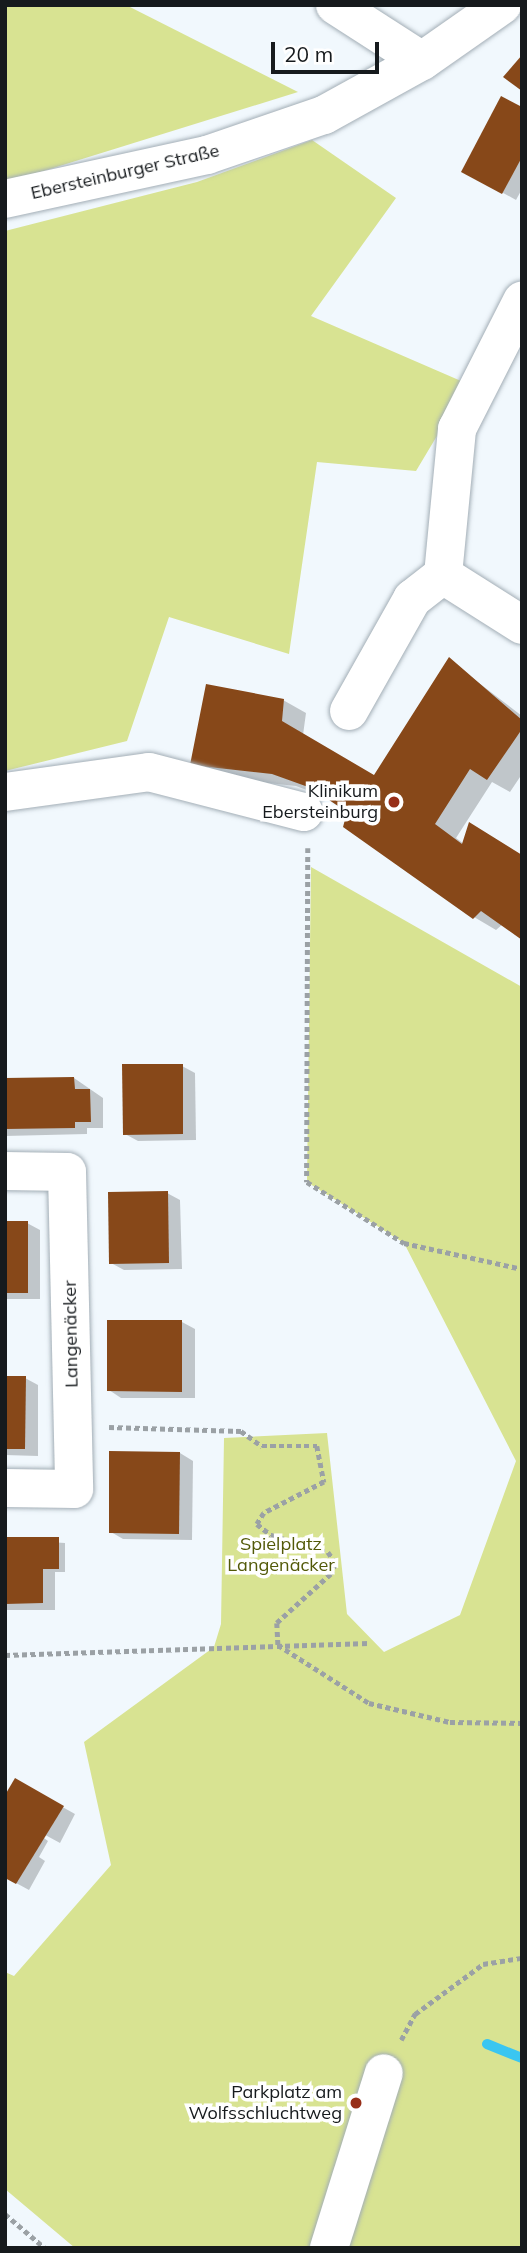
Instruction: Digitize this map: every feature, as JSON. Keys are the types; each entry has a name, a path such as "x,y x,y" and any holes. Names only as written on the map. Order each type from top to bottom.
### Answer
{"street":[{"path":"335,5 422,61"},
{"name":"Ebersteinburger Straße","path":"5,199 207,155 324,116 422,61 502,5"},
{"path":"349,711 412,599 443,575 457,429 522,301"},
{"path":"443,575 522,625"},
{"path":"5,792 149,772 304,812"},
{"name":"Langenäcker","path":"5,1171 67,1172 74,1489 5,1488"},
{"path":"329,2248 384,2073"}],"path":[{"path":"304,812 311,867 307,1182 404,1242 522,1269"},
{"path":"73,1425 241,1431 262,1446 317,1446 324,1482 264,1513 257,1524 271,1535 328,1552 336,1563 331,1574 277,1623 278,1645"},
{"path":"5,1655 369,1643"},
{"path":"278,1645 369,1703 450,1723 522,1723"},
{"path":"384,2073 415,2014 483,1964 522,1958"},
{"path":"5,2214 45,2248"}],"green space":[{"path":"5,5 126,5 298,92 5,183"},
{"path":"312,140 396,198 311,316 468,384 416,471 317,462 289,654 169,617 127,741 5,771 5,231 197,182"},
{"name":"Spielplatz Langenäcker","path":"311,867 522,987 522,2248 75,2248 5,2189 5,1972 14,1976 111,1865 84,1742 214,1647 221,1624 224,1438 327,1433 347,1614 384,1652 460,1615 516,1461 404,1243 307,1182"}],"building":[{"path":"522,55 522,91 503,77"},
{"path":"501,96 522,107 522,157 502,194 461,172"},
{"path":"449,657 522,720 522,729 487,780 470,769 435,824 462,844 469,822 522,855 522,940 481,911 473,919 343,827 347,812 311,788 272,774 190,765 206,684 284,699 282,721 374,775"},
{"path":"122,1064 183,1064 183,1134 123,1135"},
{"path":"74,1077 75,1089 90,1089 91,1122 75,1122 75,1128 5,1129 5,1078"},
{"path":"168,1191 169,1263 109,1264 108,1192"},
{"path":"5,1221 28,1221 28,1293 5,1293"},
{"path":"107,1320 182,1320 182,1392 107,1391"},
{"path":"5,1376 26,1376 25,1449 5,1449"},
{"path":"109,1451 180,1452 179,1534 109,1533"},
{"path":"5,1537 59,1537 59,1569 43,1569 43,1603 5,1604"},
{"path":"15,1778 64,1806 16,1884 5,1878 5,1795"}],"waterway":[{"path":"487,2044 522,2058"}],"place":[{"name":"Klinikum Ebersteinburg","path":"394,802"},
{"name":"Parkplatz am Wolfsschluchtweg","path":"356,2103"}]}
